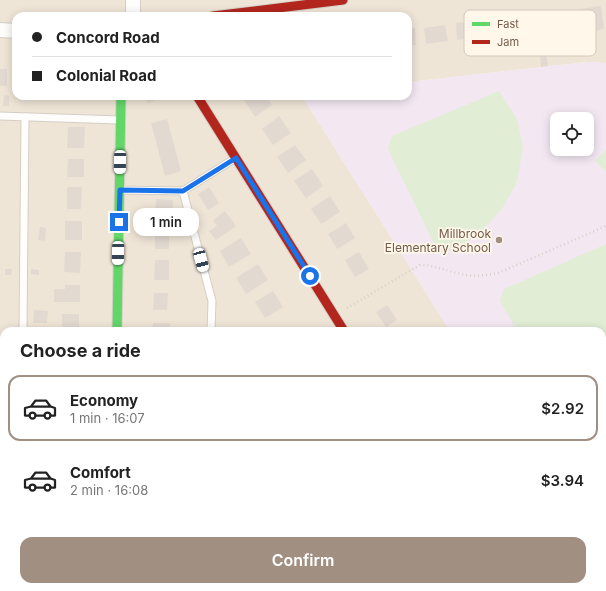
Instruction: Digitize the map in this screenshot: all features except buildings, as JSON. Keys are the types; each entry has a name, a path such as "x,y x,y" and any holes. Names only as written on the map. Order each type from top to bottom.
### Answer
{"street":[{"path":"133,0 133,12"},
{"path":"246,12 343,0"},
{"path":"0,30 12,31"},
{"path":"117,327 121,100"},
{"path":"200,100 342,327"}],"lane":[{"path":"0,116 121,120"},
{"path":"23,327 25,117"},
{"path":"120,190 183,191 236,158"},
{"path":"183,191 212,301 211,327"}],"path":[{"path":"343,310 420,265 429,265 458,274 484,276 498,273 606,225"}],"shaded area":[{"path":"0,0 606,0 606,63 587,62 412,82 412,12 12,12 12,100 305,100 447,327 0,327"},
{"name":"Millbrook Elementary School","path":"587,62 606,63 606,327 447,327 305,100 412,100 412,82"}],"green space":[{"path":"499,91 517,119 523,147 517,182 502,209 484,228 466,243 439,254 388,149 392,136"},
{"path":"606,150 606,172 595,161"},
{"path":"606,244 606,327 515,327 500,301 504,289"}],"traffic: fast":[{"path":"117,327 121,100"}],"traffic: jam":[{"path":"246,12 343,0"},
{"path":"200,100 341,327"}],"place":[{"name":"Millbrook Elementary School","path":"499,240"}],"route":[{"path":"119,222 120,190 183,191 236,158 310,276"}]}
